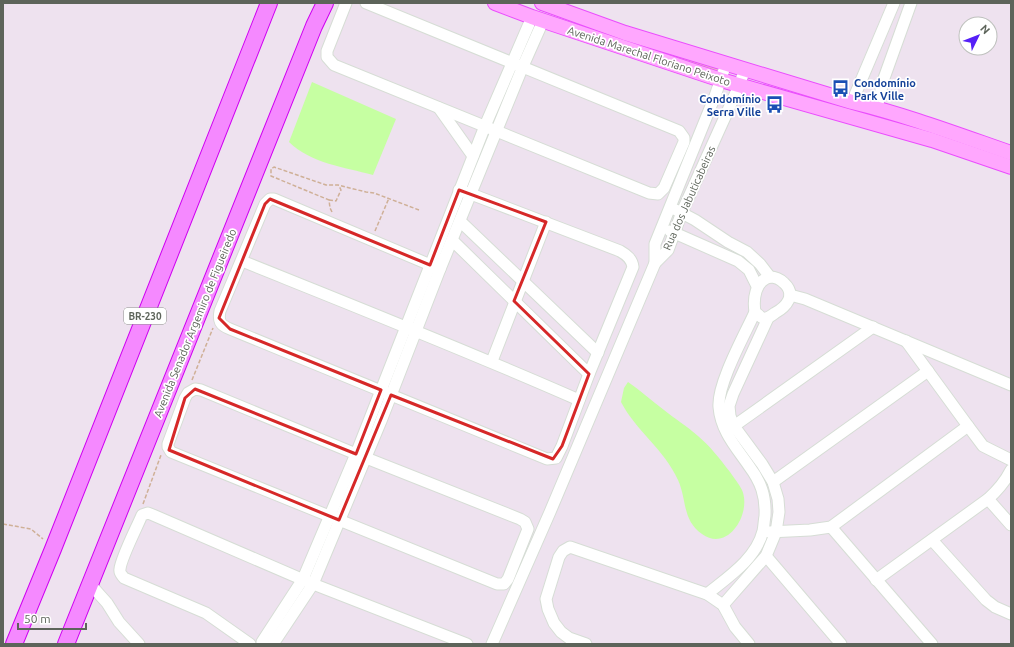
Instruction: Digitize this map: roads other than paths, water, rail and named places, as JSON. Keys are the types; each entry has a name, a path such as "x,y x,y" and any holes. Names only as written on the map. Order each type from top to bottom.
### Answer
{"highway":[{"name":"BR-230","path":"14,644 269,3"},
{"name":"Avenida Senador Argemiro de Figueiredo","path":"66,644 308,40 325,3"}],"main road":[{"name":"Avenida Marechal Floriano Peixoto","path":"542,3 625,33 852,102 877,108 1011,153"},
{"name":"Avenida Marechal Floriano Peixoto","path":"500,4 538,19 721,80 932,140 1011,167"},
{"path":"672,63 673,48"}],"street":[{"path":"346,3 327,51 327,57 334,65 654,194 658,194 664,188 684,142 683,135 673,128 366,3"},
{"path":"852,102 894,3"},
{"path":"877,108 879,93 911,3"},
{"path":"266,643 308,582 361,455 391,395 416,332 459,190 485,126 518,65 538,19"},
{"path":"873,54 890,60"},
{"name":"Rua dos Jabuticabeiras","path":"655,263 655,244 721,80 726,64"},
{"path":"361,455 381,390 405,327 435,267 453,241 497,131 518,65"},
{"name":"Rua dos Jabuticabeiras","path":"655,263 668,250 682,212 740,85 745,70"},
{"path":"439,108 473,156"},
{"path":"435,267 274,199 270,199 265,204 220,311 220,323 230,330 381,390 547,459 556,458 633,267 632,262 626,254 620,251 459,190"},
{"path":"669,207 682,212 728,242 747,252 760,264 770,277"},
{"path":"460,222 598,353"},
{"path":"492,362 514,301 546,222"},
{"path":"662,227 738,260 749,270 757,286 755,312 728,371 720,392 718,406 728,437 761,484 766,504 763,531 756,549 744,563 707,594"},
{"path":"453,241 589,374"},
{"path":"242,261 492,362 580,400"},
{"path":"492,644 550,512 655,263"},
{"path":"723,605 766,556 776,532 779,512 778,499 773,482 762,464 734,426 730,416 729,406 733,394 768,318 786,305 790,295 788,288 779,279 770,277 765,278 757,286"},
{"path":"790,295 805,299 1011,385"},
{"path":"755,312 760,317 768,318"},
{"path":"734,426 873,327"},
{"path":"906,341 983,446 1011,460"},
{"path":"773,482 928,371"},
{"path":"191,390 201,390 361,455 525,522 528,529 508,579 504,584 497,584 175,455 171,452 168,444 188,392 191,390"},
{"path":"763,531 776,532 831,527 968,426"},
{"path":"876,580 988,499 997,491 1008,477 1011,470"},
{"path":"988,499 1011,525"},
{"path":"250,644 206,613 124,578 120,574 123,559 142,515 148,513 308,582 467,644"},
{"path":"831,527 932,644"},
{"path":"932,540 986,600 995,607 1011,614"},
{"path":"586,644 569,638 561,632 554,623 548,609 546,598 559,557 566,548 570,547 577,548 707,594 727,609 735,627 749,644"},
{"path":"766,556 840,644"},
{"path":"90,584 107,603 119,622 139,644"}],"place":[{"name":"Condomínio Park Ville","path":"841,89"},
{"name":"Condomínio Serra Ville","path":"774,105"}]}
